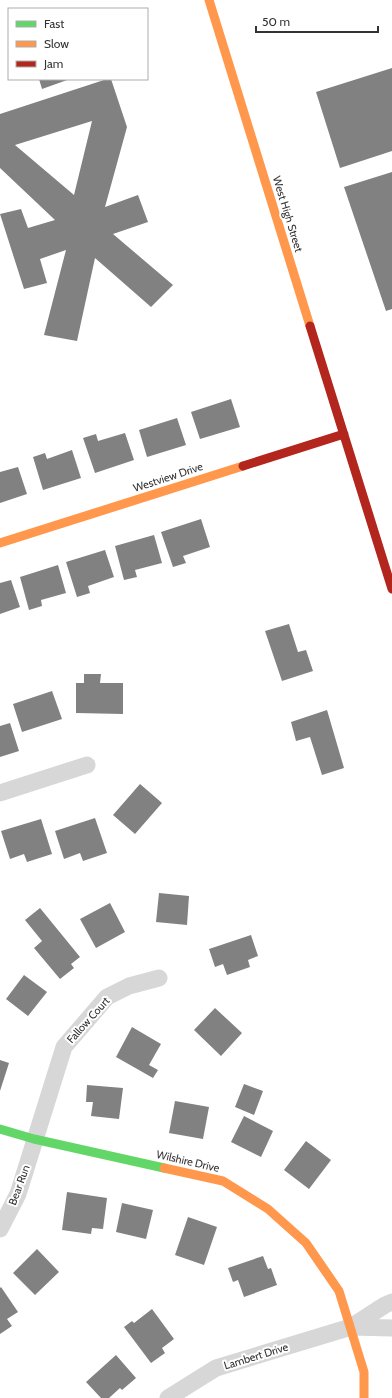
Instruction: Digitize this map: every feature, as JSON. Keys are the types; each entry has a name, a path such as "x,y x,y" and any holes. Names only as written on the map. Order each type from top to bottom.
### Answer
{"street":[{"name":"West High Street","path":"208,0 392,589"},
{"name":"Westview Drive","path":"0,543 344,434"},
{"path":"0,793 87,765"},
{"name":"Fallow Court","path":"34,1139 64,1047 107,997 129,986 159,978"},
{"name":"Wilshire Drive","path":"0,1129 34,1139 223,1182 268,1209 306,1243 339,1291 364,1372 364,1398"},
{"name":"Bear Run","path":"0,1229 18,1194 34,1139"},
{"name":"Lambert Drive","path":"168,1398 216,1368 351,1327 385,1304 392,1302"},
{"name":"Lambert Drive","path":"351,1327 392,1328"}],"building":[{"path":"392,68 392,151 340,168 316,92"},
{"path":"39,80 67,80 42,89"},
{"path":"104,80 111,80 127,127 105,207 138,195 148,222 113,234 173,285 151,307 95,258 77,341 44,335 66,250 40,259 47,283 24,289 0,214 21,209 28,228 55,220 0,168 0,114","holes":["92,121 74,195 15,145"]},
{"path":"392,172 392,309 386,311 344,187"},
{"path":"231,399 240,427 200,439 191,412"},
{"path":"177,418 186,445 147,457 139,430"},
{"path":"125,433 134,460 95,473 83,438 96,434 98,441"},
{"path":"72,450 81,478 43,490 33,457 45,453 47,459"},
{"path":"18,467 27,494 0,503 0,472"},
{"path":"201,519 210,547 183,556 186,563 173,567 161,532"},
{"path":"154,535 162,563 135,570 137,577 124,580 115,546"},
{"path":"105,550 114,577 88,586 90,593 77,597 66,562"},
{"path":"58,565 66,593 41,600 42,606 29,610 20,577"},
{"path":"11,580 20,607 0,614 0,583"},
{"path":"289,624 298,652 306,650 313,671 282,681 265,631"},
{"path":"84,674 101,674 100,683 123,683 123,714 76,713 76,683 84,683"},
{"path":"52,691 62,719 22,732 13,704"},
{"path":"327,710 344,768 322,775 310,737 296,741 291,722"},
{"path":"10,723 19,751 0,757 0,726"},
{"path":"140,784 162,803 135,834 113,815"},
{"path":"95,818 107,853 83,861 80,853 64,859 55,831"},
{"path":"41,819 52,854 27,862 24,854 10,859 1,831"},
{"path":"159,893 189,896 187,925 156,922"},
{"path":"110,903 125,932 96,948 80,919"},
{"path":"40,908 80,957 71,964 74,968 60,979 34,948 42,941 25,920"},
{"path":"251,935 258,956 248,960 250,967 227,975 223,964 215,967 209,949"},
{"path":"24,975 47,992 28,1016 6,999"},
{"path":"215,1008 242,1033 221,1056 194,1030"},
{"path":"132,1027 161,1044 149,1065 158,1070 153,1078 116,1057"},
{"path":"0,1060 9,1063 0,1091"},
{"path":"244,1084 263,1091 254,1115 235,1107"},
{"path":"87,1085 123,1088 119,1119 91,1116 93,1102 86,1102"},
{"path":"175,1101 209,1107 203,1139 169,1133"},
{"path":"244,1116 273,1131 261,1157 231,1142"},
{"path":"306,1141 331,1160 309,1189 284,1170"},
{"path":"67,1192 107,1198 103,1229 92,1228 91,1234 62,1230"},
{"path":"122,1203 153,1210 146,1239 116,1232"},
{"path":"188,1217 217,1227 204,1265 175,1255"},
{"path":"37,1249 59,1272 35,1295 13,1273"},
{"path":"263,1256 268,1269 271,1268 277,1285 244,1297 238,1280 233,1282 228,1268"},
{"path":"1,1287 18,1312 7,1319 12,1326 0,1334 0,1288"},
{"path":"152,1309 174,1339 162,1348 165,1353 151,1363 124,1327 132,1321 134,1323"},
{"path":"116,1355 136,1378 122,1390 120,1388 109,1398 101,1398 86,1382"}],"traffic: fast":[{"path":"0,1129 34,1139 164,1168"}],"traffic: slow":[{"path":"209,0 310,326"},
{"path":"0,543 243,466"},
{"path":"164,1168 223,1181 268,1209 306,1243 339,1291 364,1372 364,1398"}],"traffic: jam":[{"path":"310,326 392,589"},
{"path":"243,466 344,434"}]}
